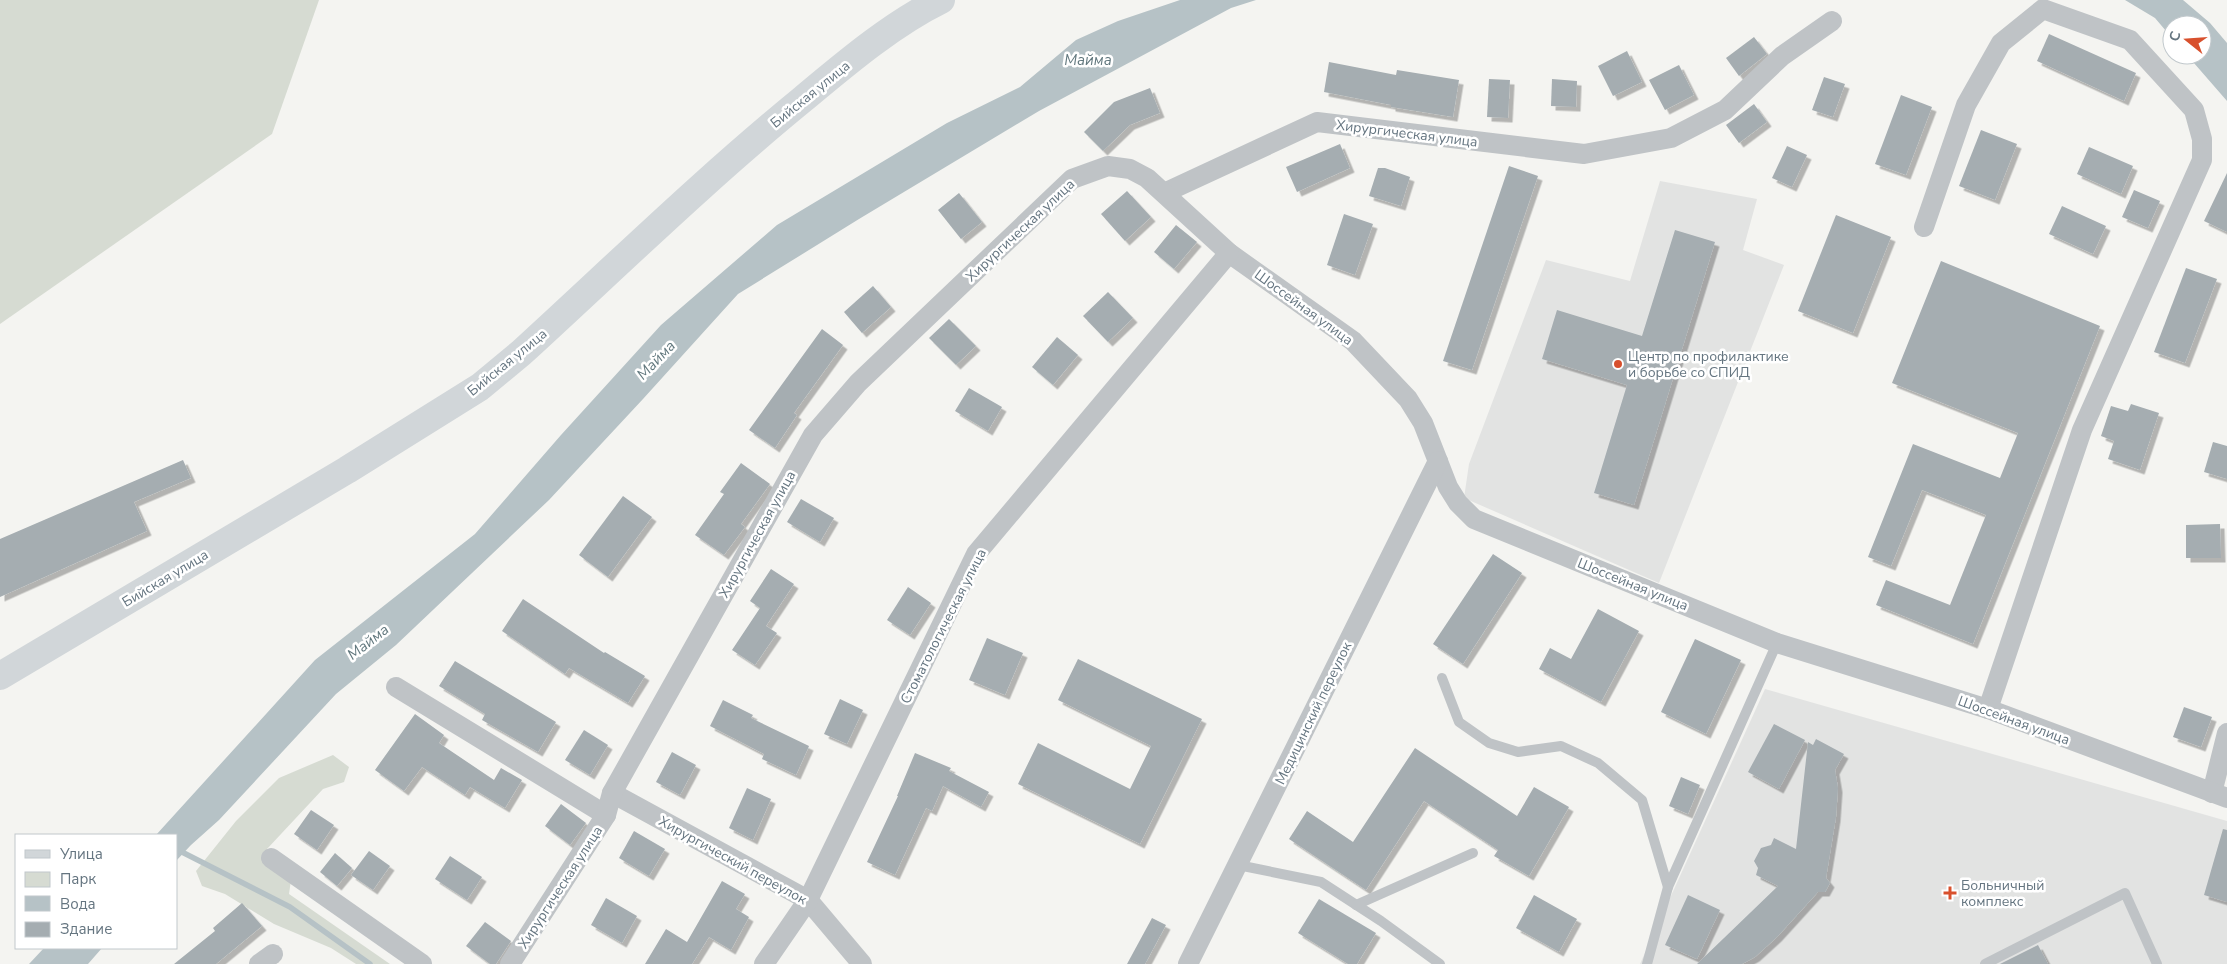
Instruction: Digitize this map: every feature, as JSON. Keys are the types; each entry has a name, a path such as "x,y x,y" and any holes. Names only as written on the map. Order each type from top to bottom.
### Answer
{"main road":[{"name":"Бийская улица","path":"0,676 347,470 480,387 521,353 758,136 868,47 935,2"}],"street":[{"path":"1924,227 1966,105 2001,43 2043,9 2130,40 2194,110 2202,139 2202,160 2082,430 1988,709"},
{"name":"Хирургическая улица","path":"510,964 606,815 612,792 813,436 858,383 1072,179 1108,166 1130,169 1147,178 1164,193 1317,122 1584,154 1671,138 1725,110 1782,56 1832,21"},
{"name":"Шоссейная улица","path":"1164,193 1229,253 1353,341 1408,399 1423,423 1453,495 1474,519 1777,643 1988,709 2219,795"},
{"name":"Стоматологическая улица","path":"764,964 808,900 976,554 1229,253"},
{"name":"Медицинский переулок","path":"1188,964 1438,462"},
{"path":"396,687 606,815"},
{"path":"2219,795 2227,733"},
{"name":"Хирургический переулок","path":"612,792 808,900 862,964"},
{"path":"271,858 422,964"}],"lane":[{"path":"1647,964 1668,887 1777,643"},
{"path":"1442,678 1459,722 1489,742 1518,752 1561,746 1598,763 1642,800 1668,887"},
{"path":"1356,905 1473,853"},
{"path":"1238,865 1321,882 1440,964"},
{"path":"1985,964 2125,893 2157,964"}],"shaded area":[{"path":"1660,181 1757,199 1743,250 1784,265 1659,583 1464,498 1469,464 1546,260 1630,281"},
{"name":"Больничный комплекс","path":"1765,689 2227,821 2227,964 1640,964"}],"green space":[{"path":"0,0 319,0 272,134 0,324"},
{"path":"333,755 349,767 344,782 323,789 267,849 291,880 289,894 390,964 356,964 331,948 274,924 225,894 202,886 196,871 236,821 279,778"}],"water":[{"name":"Майма","path":"1180,0 1256,0 1231,8 1039,111 738,294 549,500 396,645 336,694 219,820 178,859 178,834 157,834 315,660 475,534 561,435 661,325 777,225 947,123 1020,87 1076,40 1118,21"},
{"path":"2125,0 2183,0 2201,15 2162,15 2162,26 2155,18"},
{"path":"2212,25 2227,43 2227,101 2196,65 2212,65"},
{"path":"43,949 101,949 88,964 29,964"}],"building":[{"path":"2049,34 2136,73 2124,101 2037,61"},
{"path":"1754,37 1767,54 1739,76 1726,58"},
{"path":"1627,51 1642,82 1613,96 1598,66"},
{"path":"1329,62 1396,75 1397,70 1459,80 1453,117 1391,107 1391,105 1324,92"},
{"path":"1679,65 1694,95 1665,110 1649,80"},
{"path":"1824,77 1845,84 1833,117 1812,110"},
{"path":"1489,79 1510,80 1508,118 1487,117"},
{"path":"1552,79 1577,81 1576,107 1551,106"},
{"path":"1150,88 1160,113 1130,125 1103,151 1084,132 1114,102"},
{"path":"1901,95 1932,107 1906,175 1875,164"},
{"path":"1754,104 1767,122 1739,143 1726,125"},
{"path":"1981,130 2017,144 1995,200 1959,186"},
{"path":"1340,144 1350,168 1297,192 1286,167"},
{"path":"1787,146 1807,155 1792,187 1772,178"},
{"path":"2089,147 2133,166 2121,194 2077,174"},
{"path":"1509,166 1538,176 1472,370 1443,361"},
{"path":"1378,168 1385,168 1410,177 1401,206 1369,196"},
{"path":"2227,173 2227,232 2204,221"},
{"path":"2134,190 2160,201 2148,228 2122,217"},
{"path":"1127,191 1151,217 1125,241 1101,214"},
{"path":"959,193 982,222 961,239 938,210"},
{"path":"2062,206 2106,226 2093,254 2049,234"},
{"path":"1344,214 1373,224 1355,275 1327,265"},
{"path":"1836,215 1891,237 1853,333 1798,311"},
{"path":"1176,225 1197,242 1174,269 1154,252"},
{"name":"Центр по профилактике и борьбе со СПИД","path":"1675,230 1715,242 1634,505 1594,493 1627,385 1542,359 1557,310 1642,336"},
{"path":"1941,261 2100,326 1973,644 1876,605 1886,580 1950,605 1986,515 1922,490 1891,566 1868,557 1913,444 2000,478 2018,433 1892,383"},
{"path":"2186,268 2217,279 2185,363 2154,352"},
{"path":"873,286 891,307 862,333 844,312"},
{"path":"1108,292 1133,318 1108,342 1083,316"},
{"path":"949,319 976,346 956,365 929,338"},
{"path":"822,329 843,345 794,413 797,415 775,448 749,430"},
{"path":"1057,337 1078,355 1053,385 1032,367"},
{"path":"969,388 1002,407 988,431 955,411"},
{"path":"2131,404 2159,413 2140,470 2108,459 2114,441 2101,436 2111,406 2128,411"},
{"path":"2213,442 2227,446 2227,479 2204,472"},
{"path":"183,460 191,478 134,502 147,531 0,597 0,539"},
{"path":"741,463 770,484 741,524 745,527 724,555 695,535 724,494 720,492"},
{"path":"623,496 652,517 608,577 579,555"},
{"path":"801,499 834,518 820,542 787,522"},
{"path":"2220,524 2221,558 2186,558 2186,525"},
{"path":"1493,554 1522,573 1463,664 1433,644"},
{"path":"771,569 794,584 766,626 777,633 755,665 732,650 760,608 750,601"},
{"path":"908,587 931,603 910,635 887,620"},
{"path":"523,599 604,653 645,676 628,703 569,668 565,674 502,631"},
{"path":"1598,609 1639,631 1601,702 1539,669 1550,648 1571,659"},
{"path":"987,638 1023,653 1005,695 969,680"},
{"path":"1695,639 1741,660 1706,734 1661,712"},
{"path":"1078,659 1202,719 1140,844 1018,784 1038,743 1130,789 1151,746 1058,700"},
{"path":"455,661 556,722 538,752 482,720 485,714 439,686"},
{"path":"840,699 863,710 847,744 824,734"},
{"path":"723,700 753,715 751,718 809,746 796,775 762,759 764,754 710,726"},
{"path":"2184,707 2212,717 2201,747 2173,737"},
{"path":"415,714 444,735 439,743 494,780 501,768 522,780 505,808 470,787 465,795 422,767 404,791 375,770"},
{"path":"1774,724 1805,740 1779,789 1748,772"},
{"path":"584,730 608,745 590,775 565,760"},
{"path":"1816,739 1844,754 1835,770 1838,788 1836,817 1826,878 1830,883 1825,892 1818,892 1777,937 1755,957 1742,964 1697,964 1778,886 1756,875 1758,868 1754,861 1761,848 1771,845 1774,838 1796,849 1808,742 1813,745"},
{"path":"1415,748 1517,816 1534,787 1569,807 1529,876 1494,856 1498,850 1424,801 1366,890 1289,839 1307,811 1353,842"},
{"path":"672,752 696,765 680,795 656,782"},
{"path":"915,753 951,768 949,771 989,792 981,807 943,786 932,811 926,808 895,875 867,862 898,796"},
{"path":"1681,777 1700,785 1688,814 1669,806"},
{"path":"747,788 771,799 753,840 729,828"},
{"path":"561,804 586,823 570,845 545,826"},
{"path":"311,810 334,825 317,850 294,834"},
{"path":"2223,829 2227,830 2227,902 2204,895"},
{"path":"634,831 665,849 649,876 619,858"},
{"path":"369,851 390,866 373,890 351,875"},
{"path":"335,853 352,868 337,886 320,872"},
{"path":"450,856 482,877 467,900 435,879"},
{"path":"722,881 745,894 736,909 749,917 731,950 709,937 692,964 645,964 666,929 687,942"},
{"path":"1534,895 1577,919 1559,952 1516,928"},
{"path":"1688,895 1720,910 1697,959 1665,945"},
{"path":"606,898 637,916 622,943 591,925"},
{"path":"1319,899 1376,933 1357,964 1348,964 1298,933"},
{"path":"242,903 262,926 216,964 174,964 215,931 213,928"},
{"path":"1152,918 1166,925 1145,964 1127,964"},
{"path":"485,922 511,941 496,964 490,964 466,946"},
{"path":"2038,945 2048,964 2000,964"}],"waterway":[{"path":"178,850 290,907 370,964"}],"place":[{"name":"Центр по профилактике и борьбе со СПИД","path":"1618,364"},
{"name":"Больничный комплекс","path":"1950,893"}]}
